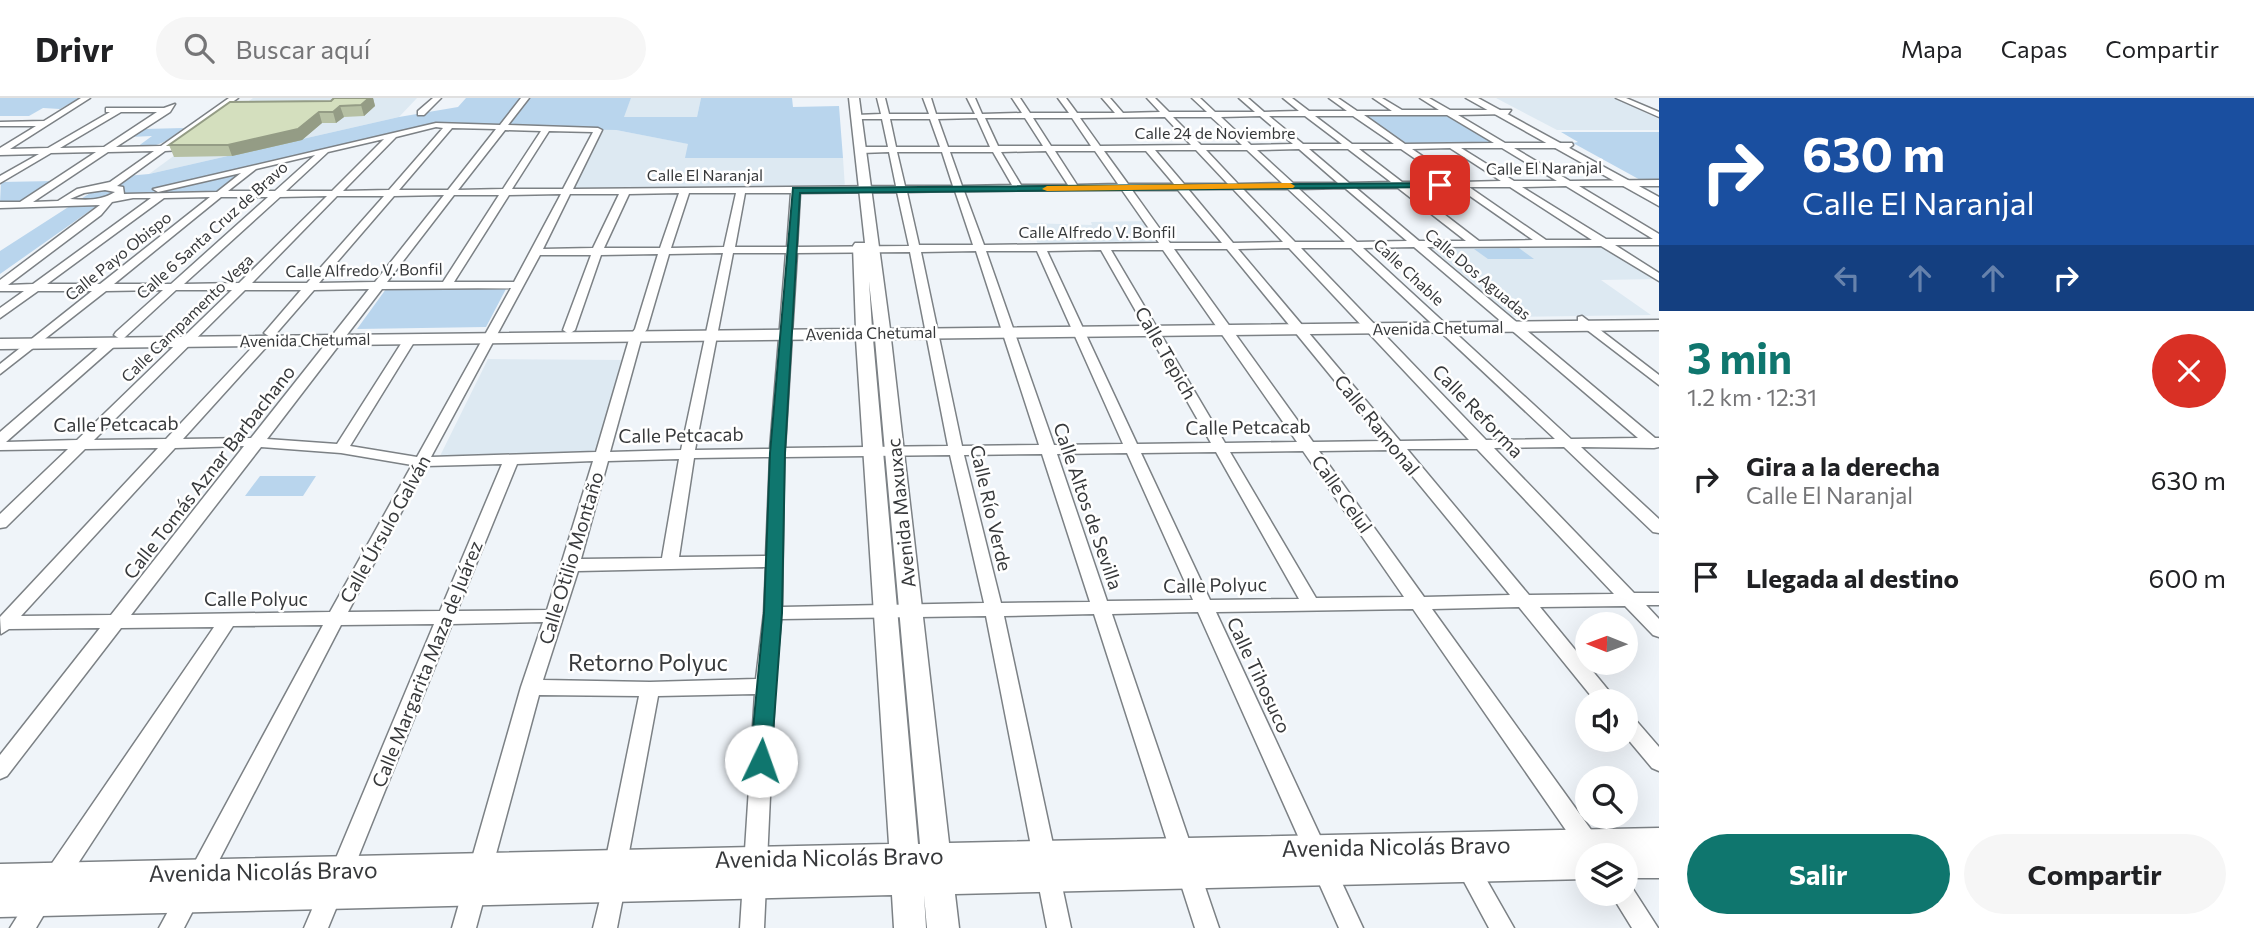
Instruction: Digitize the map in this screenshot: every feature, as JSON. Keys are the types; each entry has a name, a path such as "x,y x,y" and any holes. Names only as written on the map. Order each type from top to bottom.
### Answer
{"main road":[{"name":"Avenida Maxuxac","path":"845,98 867,249 883,451 886,611 909,928"},
{"path":"1471,98 1659,194"},
{"path":"1483,98 1502,112"},
{"name":"Avenida Maxuxac","path":"855,107 861,150 860,190"},
{"path":"1563,145 1659,202"},
{"name":"Avenida Chetumal","path":"0,344 39,340 491,334 1657,323"},
{"name":"Avenida Chetumal","path":"339,336 410,339 569,330 639,333"},
{"name":"Avenida Chetumal","path":"0,336 39,340"},
{"name":"Avenida Maxuxac","path":"883,451 912,610 943,928"},
{"name":"Avenida Nicolás Bravo","path":"1638,845 1659,841"},
{"name":"Avenida Nicolás Bravo","path":"0,902 48,889 1575,855"},
{"path":"1638,864 1659,864"},
{"name":"Avenida Nicolás Bravo","path":"0,878 48,889"}],"street":[{"path":"0,152 86,98"},
{"path":"65,201 113,184 233,98"},
{"path":"0,286 98,214 107,203 245,98"},
{"path":"421,113 437,98"},
{"name":"Calle Tomás Aznar Barbachano","path":"0,770 525,98"},
{"name":"Calle Río Verde","path":"881,98 933,330 956,450 993,610 1059,928"},
{"name":"Calle Altos de Sevilla","path":"927,98 1207,928"},
{"path":"971,98 1019,189"},
{"path":"1016,98 1075,189"},
{"name":"Calle Celul","path":"1062,98 1225,327 1582,843"},
{"path":"1106,98 1121,115"},
{"name":"Calle Reforma","path":"1151,98 1483,443 1659,631"},
{"name":"Calle Chable","path":"1196,98 1659,528"},
{"name":"Calle Dos Aguadas","path":"1243,98 1656,444"},
{"path":"1287,98 1477,244"},
{"path":"1333,98 1544,243"},
{"path":"1377,98 1402,113"},
{"path":"1424,98 1659,240"},
{"path":"1620,98 1659,116"},
{"path":"855,107 885,117 1502,112"},
{"path":"99,110 169,108"},
{"path":"22,205 169,108"},
{"path":"0,180 119,110"},
{"path":"0,124 50,123"},
{"path":"0,205 45,205 120,195 436,125 547,128"},
{"path":"2,625 268,337 450,125"},
{"path":"447,284 547,128"},
{"name":"Calle Úrsulo Galván","path":"171,928 536,252 598,130 547,128"},
{"name":"Calle Campamento Vega","path":"0,523 337,194 394,134"},
{"name":"Calle 24 de Noviembre","path":"861,150 1563,145"},
{"path":"1452,146 1659,278"},
{"name":"Calle Ramonal","path":"1148,147 1597,689"},
{"path":"0,152 177,148"},
{"name":"Calle 6 Santa Cruz de Bravo","path":"0,439 327,150"},
{"name":"Calle Payo Obispo","path":"0,370 255,166"},
{"name":"Calle El Naranjal","path":"120,195 1659,183"},
{"path":"100,188 120,195"},
{"path":"752,928 765,686 773,613 777,453 796,190"},
{"name":"Calle Otilio Montaño","path":"464,928 531,687 571,565 663,252 685,191"},
{"path":"670,562 687,454 741,191"},
{"path":"569,330 597,252 625,192"},
{"path":"0,314 161,195"},
{"name":"Calle Alfredo V. Bonfil","path":"536,252 1293,247 1659,240"},
{"name":"Calle Tihosuco","path":"1041,248 1351,928"},
{"name":"Calle Tepich","path":"1105,248 1311,604"},
{"name":"Calle Alfredo V. Bonfil","path":"0,286 103,288 517,285"},
{"path":"1586,323 1659,381"},
{"path":"341,449 410,339"},
{"name":"Calle Petcacab","path":"0,446 171,441 257,442 341,449 422,462 883,451 1568,442 1656,444"},
{"name":"Calle Margarita Maza de Juárez","path":"316,928 511,459"},
{"path":"571,565 774,561"},
{"name":"Calle Polyuc","path":"773,613 1659,599"},
{"name":"Calle Polyuc","path":"2,625 555,616"},
{"path":"22,928 227,621"},
{"name":"Retorno Polyuc","path":"531,687 650,689 765,686"},
{"path":"605,928 650,689"},
{"path":"1638,737 1659,762"},
{"path":"1462,857 1502,928"},
{"path":"1631,906 1646,928"}],"shaded area":[{"path":"0,98 80,98 60,109 43,108 29,116 0,116"},
{"path":"253,98 417,98 399,117 149,174"},
{"path":"466,98 631,98 624,117 697,117 701,98 792,98 793,107 839,106 843,158 685,158 688,144 616,130 432,127 253,167 216,193 136,193 98,205 0,274 0,251 115,177 149,174 399,117 458,107"},
{"path":"631,98 701,98 697,117 623,117"},
{"path":"1496,98 1614,98 1659,119 1659,130 1557,130"},
{"path":"1363,115 1448,115 1496,144 1406,144"},
{"path":"184,128 167,140 151,146 137,147 152,136 130,137 143,129"},
{"path":"601,129 689,144 686,158 843,158 845,188 571,190"},
{"path":"1561,132 1659,132 1659,182 1644,182 1573,143 1578,142"},
{"path":"54,181 22,202 0,203 1,182"},
{"path":"1146,221 1162,243 1038,244 1028,223 1092,225 1091,222"},
{"path":"1603,245 1657,279 1601,280 1651,315 1513,317 1430,247"},
{"path":"1519,248 1534,259 1488,259 1474,249"},
{"path":"507,287 486,327 357,329 386,289"},
{"path":"488,359 625,360 599,454 440,456"},
{"path":"260,476 316,476 303,496 245,496"}],"building":[{"path":"334,98 369,98 361,105 340,106 333,112 319,112 298,129 228,145 169,145 230,102 331,101"}],"slow traffic":[{"path":"1047,189 1290,186"}],"route":[{"path":"761,761 773,613 777,453 796,190 1440,185"}]}
